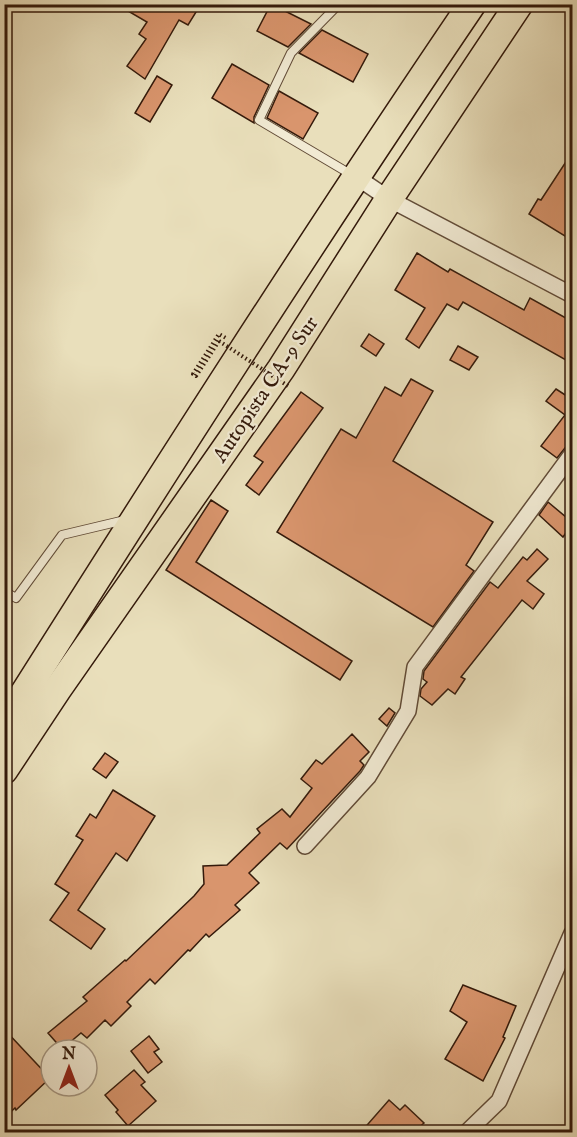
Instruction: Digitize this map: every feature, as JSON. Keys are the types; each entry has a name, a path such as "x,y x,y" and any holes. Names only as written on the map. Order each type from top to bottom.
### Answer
{"highway":[{"name":"Autopista CA-9 Sur","path":"4,725 355,176 472,4"},
{"name":"Autopista CA-9 Sur","path":"4,770 57,690 281,369 389,199 519,4"}],"street":[{"path":"355,176 389,199 573,295"},
{"path":"305,846 368,777 408,711 415,667 573,454"},
{"path":"467,1132 500,1101 573,933"}],"lane":[{"path":"339,4 291,53 259,120 355,176"},
{"path":"4,591 16,598 62,535 135,518"}],"path":[{"path":"219,334 193,374 196,376 219,341 288,386"}],"building":[{"path":"116,4 201,4 188,25 179,20 145,79 127,66 146,39 139,34 147,22"},
{"path":"271,4 311,24 288,47 257,31"},
{"path":"322,30 368,54 353,82 299,53"},
{"path":"232,64 269,85 254,117 254,123 212,98"},
{"path":"157,76 172,85 150,122 135,113"},
{"path":"279,91 318,113 303,139 267,118"},
{"path":"573,151 573,241 529,214 538,199 541,200"},
{"path":"417,253 448,272 450,269 524,310 530,298 573,322 573,364 463,302 458,310 447,304 419,348 406,339 425,308 395,290"},
{"path":"369,334 384,344 376,356 361,346"},
{"path":"458,346 478,357 469,370 450,360"},
{"path":"411,379 433,391 393,461 493,522 466,565 474,571 433,627 277,532 341,429 356,438 385,387 401,396"},
{"path":"556,389 573,400 573,438 557,458 541,446 565,415 546,401"},
{"path":"301,392 323,408 259,495 246,485 263,462 254,456"},
{"path":"211,500 228,511 196,562 352,661 340,680 166,570"},
{"path":"548,502 573,523 563,537 539,515"},
{"path":"537,549 548,559 527,581 544,594 533,609 522,600 461,677 465,679 455,694 448,689 432,705 420,696 421,689 427,682 423,679 424,671 490,582 498,588 523,557 527,560"},
{"path":"389,708 395,713 387,726 379,719"},
{"path":"352,734 369,752 360,761 364,765 360,771 287,849 280,843 249,873 259,883 235,905 240,910 209,937 206,934 155,984 150,979 127,1002 131,1006 111,1026 105,1020 87,1038 81,1033 75,1038 52,1038 48,1033 87,1001 83,997 126,961 194,896 204,884 203,866 227,865 260,833 257,829 282,809 290,817 312,788 301,779 316,760 322,764"},
{"path":"105,753 118,762 106,778 93,769"},
{"path":"113,790 155,816 127,861 116,853 78,910 105,929 91,949 50,920 69,893 55,884 83,840 76,836 90,814 96,818"},
{"path":"463,985 516,1006 503,1037 505,1038 483,1081 445,1059 467,1022 450,1011"},
{"path":"4,1029 39,1066 39,1088 4,1118"},
{"path":"149,1036 159,1049 154,1052 162,1062 148,1073 131,1051"},
{"path":"134,1070 145,1082 141,1085 156,1101 128,1126 105,1095"},
{"path":"389,1100 400,1110 405,1105 424,1123 414,1132 361,1132"}]}
